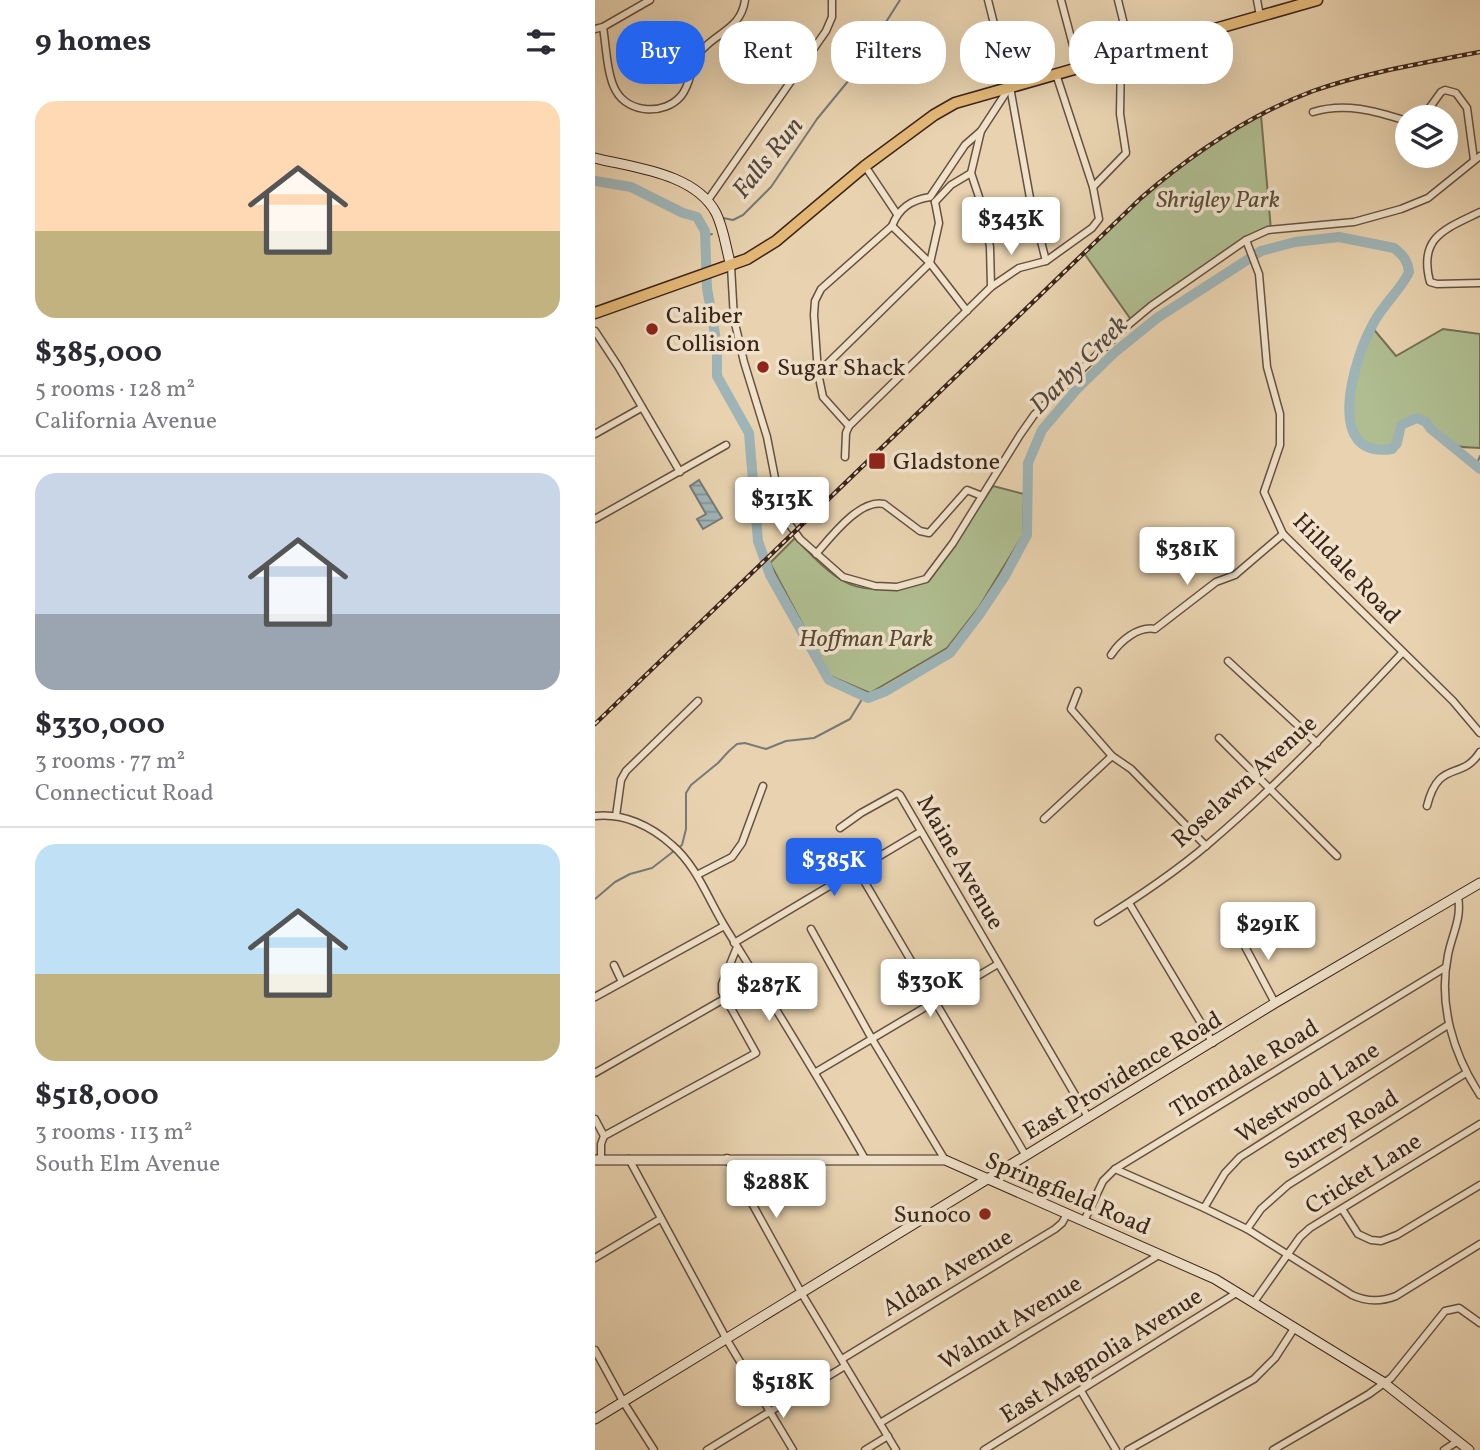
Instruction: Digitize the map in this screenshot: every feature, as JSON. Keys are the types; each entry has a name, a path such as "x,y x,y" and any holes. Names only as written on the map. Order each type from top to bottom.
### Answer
{"main road":[{"path":"1233,24 1317,0"},
{"path":"595,313 747,259 776,241 865,166 944,108 965,99 1069,71"}],"street":[{"path":"595,29 650,0"},
{"path":"603,27 616,92 641,109 655,111 681,96 700,52 736,23 744,10 745,0"},
{"path":"708,200 826,32 832,17 832,0"},
{"path":"988,0 1010,87 1030,198 1047,261"},
{"path":"1061,0 1069,30"},
{"path":"1118,0 1121,21"},
{"path":"1257,0 1260,16"},
{"path":"845,457 849,426 991,287 1019,268 1047,261 1092,228 1099,219 1093,187 1056,74"},
{"path":"1093,187 1126,153 1120,114 1123,84"},
{"path":"818,373 930,263 939,223 933,199 965,145 981,131 1010,87"},
{"path":"595,158 671,177 708,200 717,216 734,319 767,437 782,514 816,554 843,577 860,583 897,587 926,579 939,564 1034,415 1126,326 1268,230 1354,222 1401,209 1429,198 1477,158 1467,108 1456,93 1445,90 1432,105"},
{"path":"1313,112 1332,106 1359,108 1395,118"},
{"path":"981,131 971,173 983,209 990,247 991,287"},
{"path":"865,166 897,214"},
{"path":"849,426 823,397 818,373 815,301 821,289 891,226 897,214 913,201 933,199 971,173"},
{"path":"1480,212 1447,229 1433,240 1428,249 1430,282 1480,283"},
{"path":"891,226 930,263 967,311"},
{"name":"Hilldale Road","path":"1247,242 1259,274 1267,367 1280,414 1280,445 1264,492 1283,534 1453,701 1480,733"},
{"path":"595,331 680,472"},
{"path":"595,434 641,408"},
{"path":"595,519 726,445"},
{"path":"816,554 841,525 871,505 880,503 921,531 929,533 967,490 982,496"},
{"path":"1111,655 1133,634 1148,628 1155,629 1216,582 1235,575 1283,534"},
{"name":"Roselawn Avenue","path":"1098,922 1206,846 1317,743 1402,653"},
{"path":"1228,661 1317,743"},
{"path":"1078,691 1071,709 1112,755 1131,769 1206,846"},
{"path":"616,816 621,780 625,771 698,701"},
{"path":"1219,738 1337,856"},
{"path":"1427,806 1431,790 1438,779 1467,766 1480,752"},
{"path":"1044,819 1112,755"},
{"path":"697,875 732,857 742,842 762,786"},
{"name":"Maine Avenue","path":"841,828 861,813 897,793 1088,1117"},
{"path":"595,816 616,816 655,831 674,846 697,875 724,926 816,1072 865,1159"},
{"path":"598,1159 604,1136 756,1054 724,999 722,984 736,945 920,832"},
{"path":"857,869 1026,1156"},
{"name":"East Providence Road","path":"595,1419 1275,1003 1480,883"},
{"path":"1458,897 1459,919 1446,967 1448,1025 1466,1073 1480,1095"},
{"path":"1129,902 1213,1043"},
{"path":"1243,924 1241,939 1275,1003"},
{"path":"595,997 724,926"},
{"path":"811,929 945,1160"},
{"path":"816,1072 998,964"},
{"path":"614,965 622,982"},
{"name":"Thorndale Road","path":"1084,1221 1103,1181 1115,1169 1446,967"},
{"path":"595,1073 724,999"},
{"name":"Westwood Lane","path":"1204,1208 1225,1173 1240,1157 1448,1025"},
{"name":"Surrey Road","path":"1247,1229 1261,1209 1288,1185 1466,1073"},
{"path":"595,1119 604,1136"},
{"name":"Cricket Lane","path":"1254,1302 1305,1233 1480,1124"},
{"path":"727,1158 802,1294 896,1450"},
{"name":"Springfield Road","path":"598,1159 945,1160 1207,1274 1383,1382 1469,1450"},
{"path":"629,1159 727,1340 793,1450"},
{"path":"1115,1169 1247,1229 1352,1296 1377,1301 1399,1294 1480,1244"},
{"path":"1342,1209 1358,1234 1381,1241 1397,1235 1480,1185"},
{"name":"Aldan Avenue","path":"707,1450 1055,1229 1067,1214"},
{"path":"595,1258 660,1219"},
{"name":"Walnut Avenue","path":"880,1423 1161,1254"},
{"name":"East Magnolia Avenue","path":"983,1450 1238,1292"},
{"path":"1273,1450 1369,1394 1391,1378 1445,1311 1459,1308 1480,1323"},
{"path":"1128,1450 1254,1379 1275,1358 1295,1327"},
{"path":"595,1350 654,1450"},
{"path":"1081,1391 1117,1450"},
{"path":"865,1450 888,1436"},
{"path":"1444,1450 1458,1441"}],"green space":[{"name":"Shrigley Park","path":"1261,115 1271,230 1246,240 1132,321 1084,253 1140,199 1184,162"},
{"path":"1371,326 1396,356 1443,329 1480,334 1480,448 1452,445 1417,418 1401,425 1397,443 1392,449 1370,449 1356,440 1350,425 1349,405 1358,362"},
{"name":"Hoffman Park","path":"993,486 1024,494 1023,535 979,607 947,648 870,693 830,676 770,563 795,538 828,570 856,586 888,588 932,577"}],"water":[{"path":"699,480 722,518 703,529 697,519 706,514 690,486"}],"waterway":[{"name":"Falls Run","path":"723,218 733,220 743,215 771,187 817,119 849,80 900,0"},
{"name":"Darby Creek","path":"595,181 631,187 683,213 697,217 705,231 707,288 717,346 717,376 749,433 758,541 770,575 829,680 868,698 886,691 950,653 979,615 1005,576 1027,535 1028,463 1042,430 1076,390 1115,352 1157,318 1261,251 1295,242 1339,237 1394,248 1400,253 1409,272 1376,319 1365,341 1352,382 1349,404 1351,424 1357,439 1371,448 1392,449 1397,443 1401,425 1417,418 1426,422 1480,469"},
{"name":"Darby Creek","path":"705,236 712,234"},
{"path":"1476,466 1480,456"},
{"path":"678,848 682,845 686,829 686,793 691,785 737,744 745,743 766,749 786,741 814,738 850,719 864,696"},
{"path":"595,899 615,882 630,874 652,868 674,851"}],"railway":[{"path":"595,724 1141,198 1180,166 1244,124 1313,91 1375,73 1480,52"}],"place":[{"name":"Caliber Collision","path":"652,329"},
{"name":"Sugar Shack","path":"763,367"},
{"name":"Gladstone","path":"877,461"},
{"name":"Sunoco","path":"985,1214"}]}
